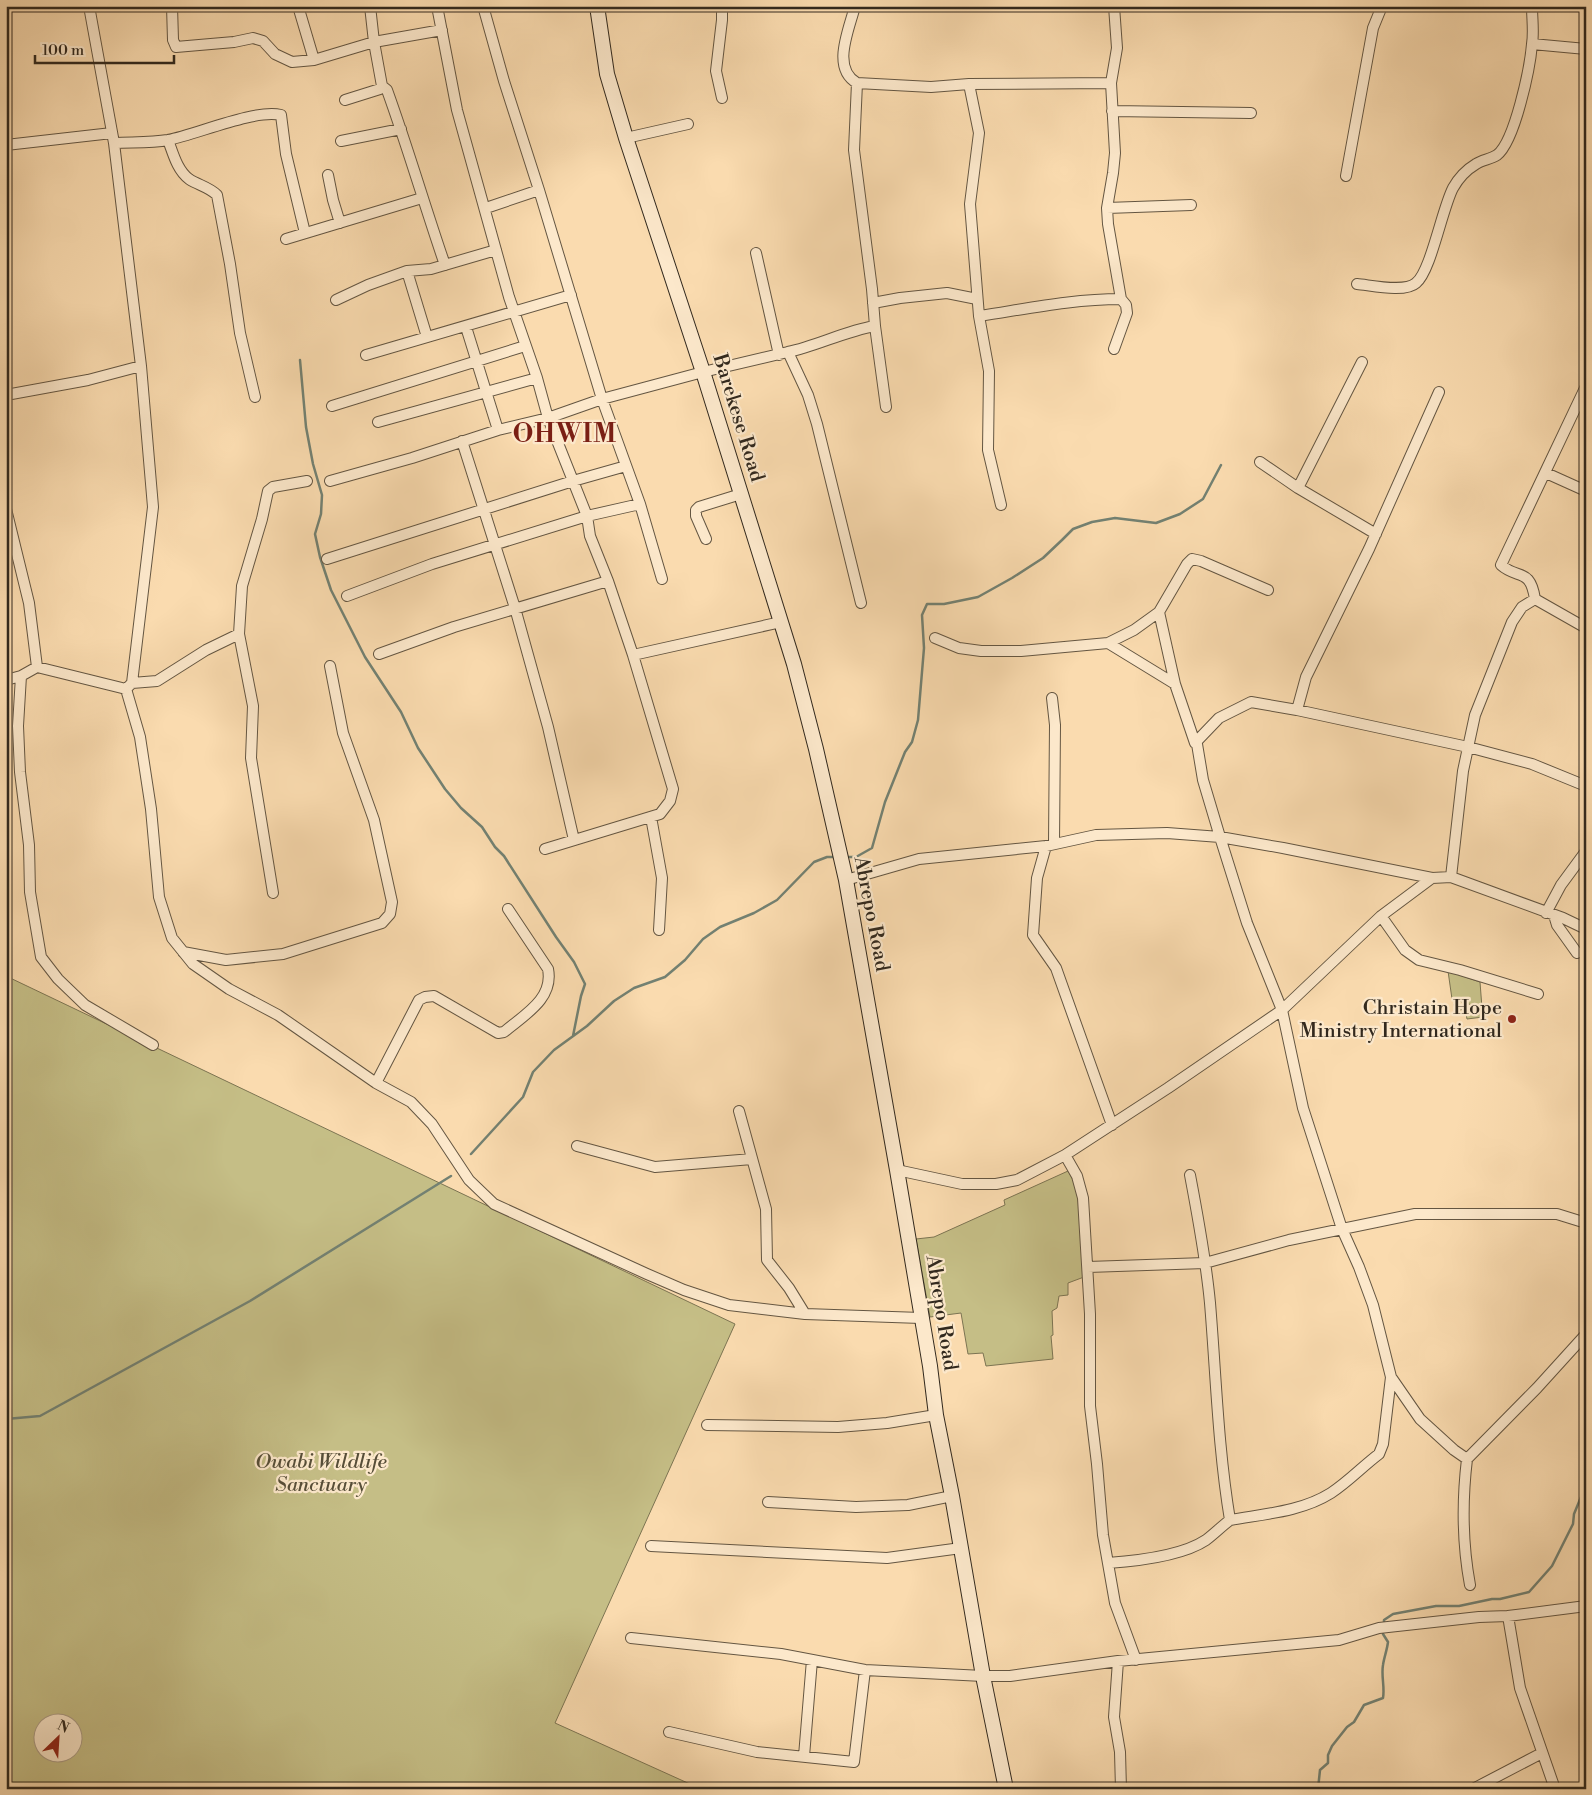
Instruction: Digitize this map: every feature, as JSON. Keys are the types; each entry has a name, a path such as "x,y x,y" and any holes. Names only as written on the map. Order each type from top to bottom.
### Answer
{"main road":[{"name":"Barekese Road","path":"597,6 607,74 794,664 838,844"},
{"name":"Abrepo Road","path":"838,844 897,1170 930,1366 936,1416 952,1496 983,1676 1006,1789"}],"street":[{"path":"89,6 113,138 140,366 153,508 129,686 140,737 151,809 159,897 172,938 193,964 229,989 278,1015 376,1083 411,1102 432,1124 469,1180 494,1204 684,1290 728,1305 805,1314 921,1318"},
{"path":"172,6 173,40 176,47 234,42 253,38 263,41 275,54 292,62 314,60 374,42 442,30"},
{"path":"298,6 314,60"},
{"path":"370,6 382,86 387,90 402,129 422,198 445,265"},
{"path":"437,6 457,110 514,312 537,378 548,418 587,516 590,536 608,581 633,655 673,788 670,800 660,814 545,849"},
{"path":"483,6 504,81 602,399 640,504 662,579"},
{"path":"722,6 716,71 722,98"},
{"path":"856,6 842,63 849,79 857,84 930,87 968,84 1111,83"},
{"path":"1114,6 1117,48 1111,83 1115,152 1114,173 1107,208 1121,299 1126,305 1127,313 1114,349"},
{"path":"1346,176 1374,28 1382,6"},
{"path":"1357,284 1402,287 1412,286 1418,282 1427,265 1453,188 1462,175 1476,164 1498,154 1513,130 1532,44 1532,6"},
{"path":"1532,44 1586,49"},
{"path":"857,84 854,150 873,303 874,326 886,407"},
{"path":"968,84 979,133 970,204 977,299 989,371 988,450 1001,505"},
{"path":"345,100 380,89 382,86"},
{"path":"1112,111 1251,113"},
{"path":"6,145 113,138 168,140 253,116 281,114 286,154 305,233"},
{"path":"626,138 688,124"},
{"path":"341,141 402,129"},
{"path":"168,140 178,168 189,179 212,190 217,195 240,333 255,397"},
{"path":"328,176 340,223"},
{"path":"486,208 539,190"},
{"path":"286,239 422,198"},
{"path":"1107,208 1191,205"},
{"path":"336,300 368,285 407,271 431,269 496,250"},
{"path":"756,253 784,354 808,395 817,424 861,603"},
{"path":"407,271 427,337"},
{"path":"873,303 948,293 977,299"},
{"path":"366,355 571,295"},
{"path":"979,316 1097,299 1121,299"},
{"path":"330,481 412,458 498,430 548,418 602,399 703,372 808,348 863,328 874,326"},
{"path":"466,327 498,430"},
{"path":"332,406 525,346"},
{"path":"1298,488 1362,362"},
{"path":"6,395 88,380 140,366"},
{"path":"378,422 537,378"},
{"path":"1535,599 1533,586 1527,578 1503,568 1501,565 1586,386"},
{"path":"1296,710 1306,677 1376,534 1439,392"},
{"path":"1577,403 1586,395"},
{"path":"462,442 515,608 548,727 574,840"},
{"path":"1260,462 1298,488 1376,534"},
{"path":"327,558 626,466"},
{"path":"1546,472 1586,492"},
{"path":"272,893 251,758 253,706 239,634 242,586 262,520 268,492 273,487 308,481"},
{"path":"706,540 696,516 696,510 699,507 741,494"},
{"path":"347,596 432,564 587,516 640,504"},
{"path":"6,509 29,604 37,667"},
{"path":"934,638 959,648 981,651 1021,651 1108,643 1134,630 1159,612 1187,564 1192,559 1201,561 1268,590"},
{"path":"379,654 515,608 608,581"},
{"path":"1535,599 1586,628"},
{"path":"1451,877 1461,786 1475,715 1512,622 1522,607 1535,599"},
{"path":"1159,612 1175,684 1195,743 1197,744 1203,780 1220,837 1247,923 1282,1010 1303,1108 1342,1229 1373,1305 1391,1376 1420,1419 1454,1450 1467,1459"},
{"path":"633,655 781,622"},
{"path":"6,680 21,676 37,667 129,686 157,681 206,650 239,634"},
{"path":"1108,643 1175,684"},
{"path":"183,952 226,960 283,954 382,923 390,914 392,902 374,820 344,733 330,666"},
{"path":"21,676 18,726 20,772 30,845 30,892 41,958 58,979 85,1005 153,1045"},
{"path":"1052,698 1056,725 1050,844 1037,878 1033,935 1056,968 1112,1124"},
{"path":"1195,743 1219,718 1251,702 1468,747 1532,764 1586,786"},
{"path":"651,817 662,878 660,930"},
{"path":"846,880 918,859 1050,844 1096,835 1167,833 1220,837 1432,878 1451,877 1586,929"},
{"path":"1550,914 1561,885 1586,851"},
{"path":"897,1170 962,1184 996,1184 1018,1180 1065,1155 1282,1010 1382,916 1432,878"},
{"path":"376,1083 420,1000 425,997 434,996 498,1033 504,1032 544,997 549,987 548,969 508,909"},
{"path":"1550,914 1577,953"},
{"path":"1382,916 1405,950 1419,960 1460,970 1538,994"},
{"path":"739,1111 766,1209 767,1260 789,1288 805,1314"},
{"path":"577,1146 655,1167 752,1159"},
{"path":"1065,1155 1076,1176 1083,1198 1090,1314 1090,1406 1103,1535 1115,1603 1136,1660"},
{"path":"1190,1175 1210,1304 1223,1479 1230,1520"},
{"path":"1088,1266 1205,1263 1280,1242 1415,1214 1557,1214 1586,1223"},
{"path":"1470,1584 1465,1552 1463,1501 1467,1459 1537,1388 1586,1334"},
{"path":"1108,1563 1135,1561 1173,1554 1205,1541 1230,1520 1306,1505 1330,1493 1379,1454 1383,1444 1391,1376"},
{"path":"707,1425 838,1427 936,1416"},
{"path":"768,1502 856,1507 908,1505 952,1496"},
{"path":"651,1546 887,1558 961,1548"},
{"path":"631,1638 781,1654 865,1670 1010,1676 1136,1660 1339,1640 1384,1627 1479,1617 1508,1616 1586,1606"},
{"path":"1508,1616 1520,1688 1554,1789"},
{"path":"804,1756 812,1660"},
{"path":"1118,1662 1114,1717 1120,1752 1121,1789"},
{"path":"669,1732 757,1752 854,1762 865,1670"},
{"path":"1473,1789 1542,1753"}],"green space":[{"path":"1448,971 1480,982 1482,1008 1452,999"},
{"name":"Owabi Wildlife Sanctuary","path":"6,976 735,1324 555,1723 701,1789 6,1789"},
{"path":"1454,1004 1482,1011 1483,1017 1467,1019 1465,1009 1455,1011"},
{"path":"1068,1171 1077,1192 1084,1277 1068,1283 1068,1295 1059,1296 1057,1308 1052,1311 1053,1335 1051,1336 1053,1359 986,1366 983,1353 968,1354 961,1313 930,1317 916,1239 934,1237 1005,1205 1004,1200"}],"waterway":[{"path":"300,360 306,427 313,464 322,495 321,514 315,534 320,557 331,590 365,657 401,712 418,748 445,789 461,808 482,827 495,847 504,856 574,962 585,984 573,1036"},
{"path":"847,857 856,857 872,848 885,802 905,752 912,742 918,720 924,648 922,615 927,604 944,604 978,597 1043,558 1073,529 1092,522 1115,518 1156,523 1180,514 1203,499 1221,465"},
{"path":"471,1154 523,1097 533,1072 554,1050 587,1026 614,1001 634,988 665,977 685,960 703,939 720,927 754,913 777,900 814,862 827,857 836,857"},
{"path":"6,1419 40,1416 250,1301 451,1176"},
{"path":"1384,1624 1384,1620 1393,1614 1436,1606 1459,1606 1529,1592 1552,1566 1573,1524 1574,1514 1581,1497 1586,1491"},
{"path":"1318,1789 1320,1770 1328,1763 1328,1755 1332,1746 1347,1727 1354,1722 1364,1705 1383,1698 1383,1662 1388,1642 1383,1632"}],"place":[{"name":"Christain Hope Ministry International","path":"1512,1019"}],"district":[{"name":"OHWIM","path":"565,434"}]}
